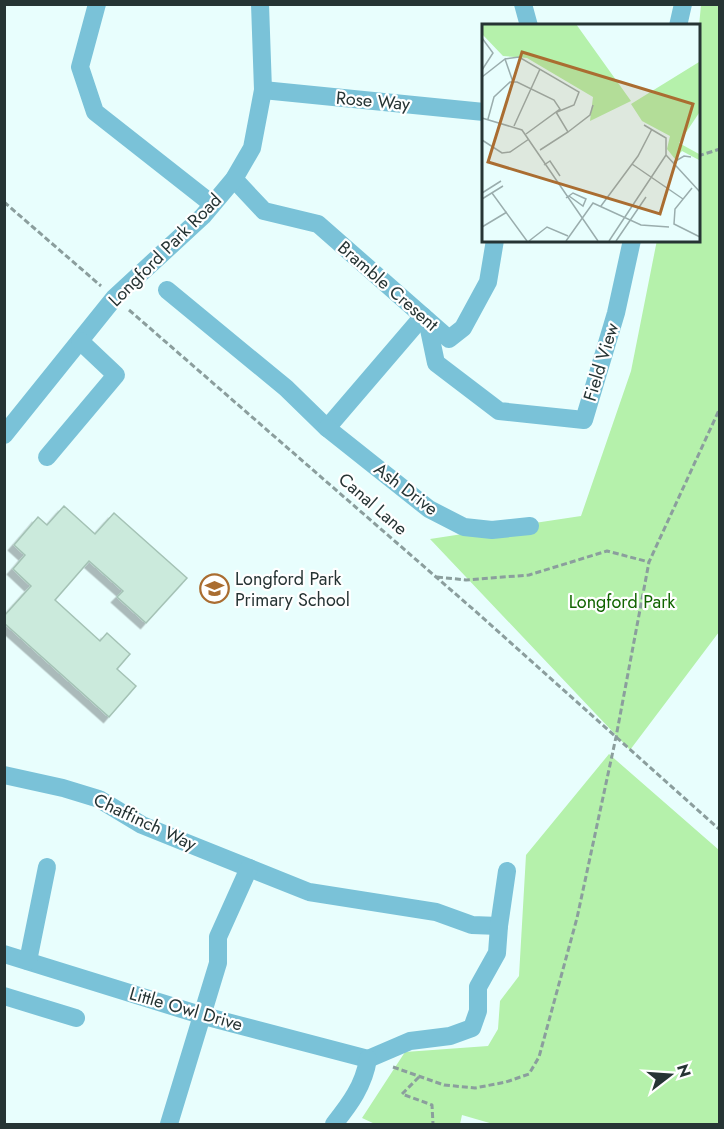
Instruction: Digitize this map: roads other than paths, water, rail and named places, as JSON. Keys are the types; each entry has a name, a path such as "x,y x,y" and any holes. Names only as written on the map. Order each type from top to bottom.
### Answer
{"street":[{"path":"97,4 80,67 95,112 212,204"},
{"name":"Longford Park Road","path":"4,435 115,297 203,216 234,179 252,148 263,90 260,4"},
{"path":"678,24 683,4"},
{"path":"524,5 529,24"},
{"name":"Rose Way","path":"263,90 482,112"},
{"name":"Bramble Cresent","path":"234,179 264,211 318,224 449,339 463,328 488,282 495,242"},
{"name":"Field View","path":"425,318 436,363 498,411 584,420 616,313 632,242"},
{"name":"Ash Drive","path":"166,290 286,388 327,428 429,509 464,527 492,531 530,526"},
{"path":"327,428 425,318"},
{"path":"47,457 116,375 80,341"},
{"name":"Chaffinch Way","path":"4,775 99,799 142,825 309,892 436,912 472,925 499,926"},
{"path":"28,962 47,867"},
{"path":"169,1125 204,1016 218,963 219,937 249,867"},
{"path":"341,1122 366,1074 368,1059 410,1041 450,1036 472,1028 478,1011 478,987 497,952 507,871"},
{"name":"Little Owl Drive","path":"4,954 204,1016 368,1059"},
{"path":"4,996 76,1018"}],"place":[{"name":"Longford Park Primary School","path":"214,589"}],"park label":[{"name":"Longford Park","path":"622,602"}]}
